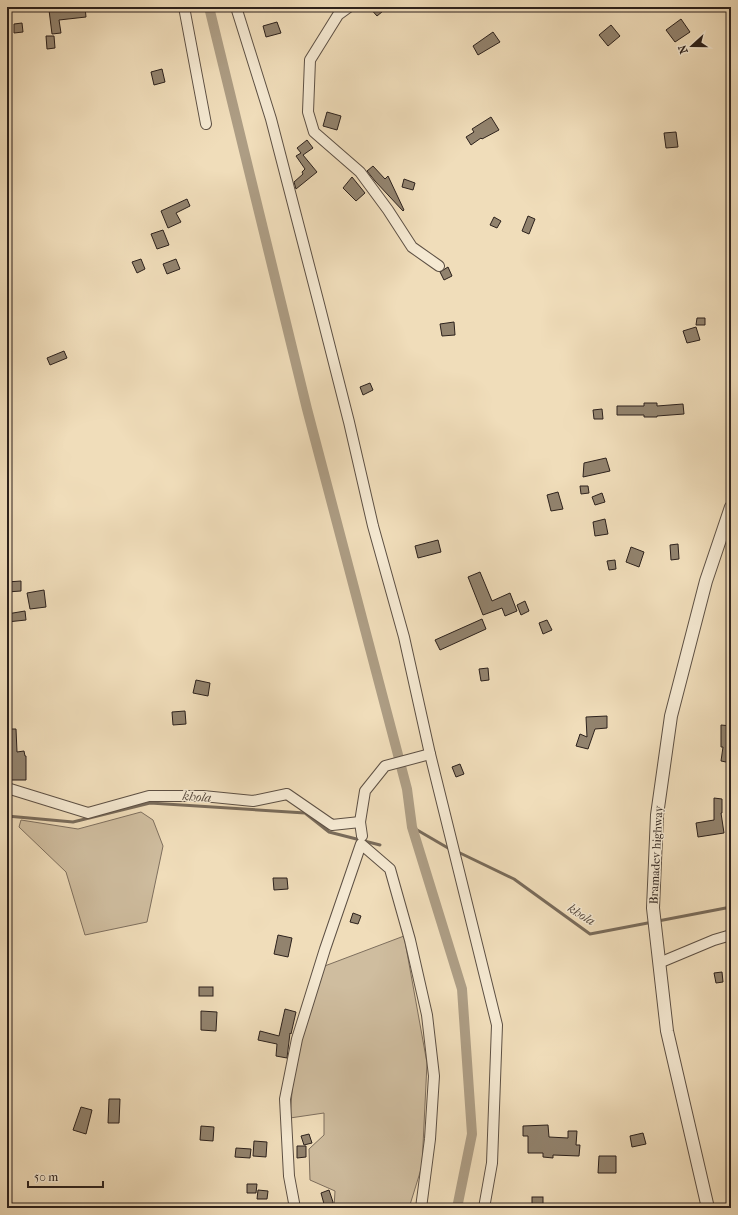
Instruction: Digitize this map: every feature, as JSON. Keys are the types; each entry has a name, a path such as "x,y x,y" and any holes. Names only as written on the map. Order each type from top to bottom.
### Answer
{"street":[{"path":"184,7 206,124"},
{"path":"236,7 271,119 319,304 349,422 373,526 404,637 430,754 497,1025 492,1163 484,1208"},
{"path":"349,7 338,15 310,60 308,112 314,132 360,172 388,210 412,247 439,266"},
{"name":"Bramadev highway","path":"708,1208 667,1031 653,908 657,815 671,716 706,581 731,507"},
{"path":"362,836 360,822 365,791 385,766 430,754"},
{"path":"7,788 88,813 149,796 202,796 253,801 288,794 332,825 360,822"},
{"path":"295,1208 288,1176 285,1099 297,1038 325,949 362,844 390,869 410,940 427,1014 434,1076 430,1139 421,1208"},
{"path":"659,963 714,940 731,935"}],"shaded area":[{"path":"141,812 153,820 163,846 147,922 85,935 66,872 19,827 21,820 78,829"},
{"path":"404,936 427,1063 422,1166 409,1208 334,1208 335,1191 310,1180 309,1149 324,1135 324,1113 290,1118 294,1066 322,967"}],"building":[{"path":"66,7 85,7 86,17 59,20 61,33 52,34 49,10"},
{"path":"369,7 388,7 377,16"},
{"path":"681,19 690,32 675,42 666,30"},
{"path":"277,22 281,33 266,37 263,26"},
{"path":"22,23 23,32 14,33 14,24"},
{"path":"611,25 620,36 608,46 599,35"},
{"path":"493,32 500,42 478,55 473,46"},
{"path":"46,36 54,36 55,48 47,49"},
{"path":"162,69 165,82 154,85 151,72"},
{"path":"327,112 341,116 337,130 323,126"},
{"path":"491,117 499,130 482,139 481,138 471,145 466,137 474,132 472,129"},
{"path":"676,132 678,147 666,148 664,133"},
{"path":"307,140 313,148 303,155 317,172 296,189 294,182 303,174 302,172 305,169 296,156 301,153 297,148"},
{"path":"373,166 385,179 388,176 404,210 403,211 367,171"},
{"path":"352,177 365,193 356,201 343,188"},
{"path":"404,179 415,183 413,190 402,187"},
{"path":"187,199 190,206 176,213 181,222 168,228 161,211"},
{"path":"528,216 535,219 529,234 522,231"},
{"path":"494,217 501,221 497,228 490,225"},
{"path":"163,230 169,245 157,249 151,234"},
{"path":"141,259 145,269 137,273 132,262"},
{"path":"176,259 180,269 167,274 163,264"},
{"path":"448,267 452,276 444,280 440,272"},
{"path":"697,318 705,318 705,325 696,325"},
{"path":"454,322 455,335 442,336 440,324"},
{"path":"696,327 700,340 687,343 683,331"},
{"path":"64,351 67,358 50,365 47,358"},
{"path":"370,383 373,390 363,395 360,387"},
{"path":"644,403 657,403 657,406 683,404 684,414 657,417 644,417 644,415 617,415 617,406 644,406"},
{"path":"602,409 603,419 594,419 593,410"},
{"path":"606,458 610,471 583,477 584,463"},
{"path":"580,486 588,486 589,493 581,494"},
{"path":"558,492 563,509 551,511 547,495"},
{"path":"602,493 605,502 595,505 592,497"},
{"path":"605,519 608,534 595,536 593,522"},
{"path":"438,540 441,552 418,558 415,546"},
{"path":"678,544 679,559 671,560 670,545"},
{"path":"631,547 644,552 639,567 626,562"},
{"path":"615,560 616,569 609,570 607,561"},
{"path":"480,572 492,601 510,593 517,611 505,616 502,608 483,615 468,577"},
{"path":"21,581 21,591 7,592 7,582"},
{"path":"44,590 46,607 30,609 27,593"},
{"path":"525,601 529,611 521,615 517,605"},
{"path":"25,611 26,620 7,622 7,614"},
{"path":"482,619 486,629 440,650 435,640"},
{"path":"547,620 552,630 543,634 539,623"},
{"path":"488,668 489,680 481,681 479,669"},
{"path":"196,680 210,683 208,696 193,693"},
{"path":"185,711 186,724 173,725 172,712"},
{"path":"607,716 607,728 595,729 588,749 576,746 580,734 587,737 586,717"},
{"path":"721,725 731,726 731,763 721,761 723,747 721,747"},
{"path":"7,729 16,729 17,752 24,751 26,756 26,780 11,780 11,761 9,761 8,753"},
{"path":"460,764 464,774 456,777 452,767"},
{"path":"714,798 722,799 721,813 724,833 698,837 696,823 714,820"},
{"path":"273,878 287,878 288,889 274,890"},
{"path":"353,913 361,916 358,924 350,922"},
{"path":"278,935 292,938 288,957 274,954"},
{"path":"722,972 723,982 716,983 714,973"},
{"path":"199,987 213,987 213,996 199,996"},
{"path":"285,1009 296,1012 291,1034 290,1033 287,1058 276,1056 277,1044 258,1040 260,1031 279,1036"},
{"path":"201,1011 217,1012 216,1031 201,1030"},
{"path":"109,1099 120,1099 119,1123 108,1123"},
{"path":"81,1107 92,1110 86,1134 73,1130"},
{"path":"548,1125 549,1137 568,1138 568,1131 577,1131 576,1145 580,1145 579,1156 553,1155 553,1158 543,1157 543,1153 528,1153 528,1136 523,1136 523,1126"},
{"path":"201,1126 214,1127 213,1141 200,1140"},
{"path":"643,1133 646,1144 632,1147 630,1136"},
{"path":"309,1134 312,1143 304,1145 301,1136"},
{"path":"254,1141 267,1142 266,1157 253,1156"},
{"path":"297,1146 306,1146 306,1157 297,1158"},
{"path":"236,1148 251,1149 250,1158 235,1157"},
{"path":"599,1156 616,1156 616,1173 598,1173"},
{"path":"247,1184 257,1184 256,1193 247,1193"},
{"path":"258,1190 268,1191 267,1199 257,1199"},
{"path":"329,1190 333,1202 333,1208 324,1208 321,1193"},
{"path":"532,1197 543,1197 543,1208 532,1208"}],"waterway":[{"path":"209,7 307,409 407,789 412,827 462,989 472,1134 457,1208"},
{"name":"khola","path":"7,816 73,822 150,803 305,813 329,832 380,845"},
{"name":"khola","path":"412,827 448,848"},
{"name":"khola","path":"460,853 514,879 590,934 653,922"},
{"name":"khola","path":"658,921 731,907"}]}
